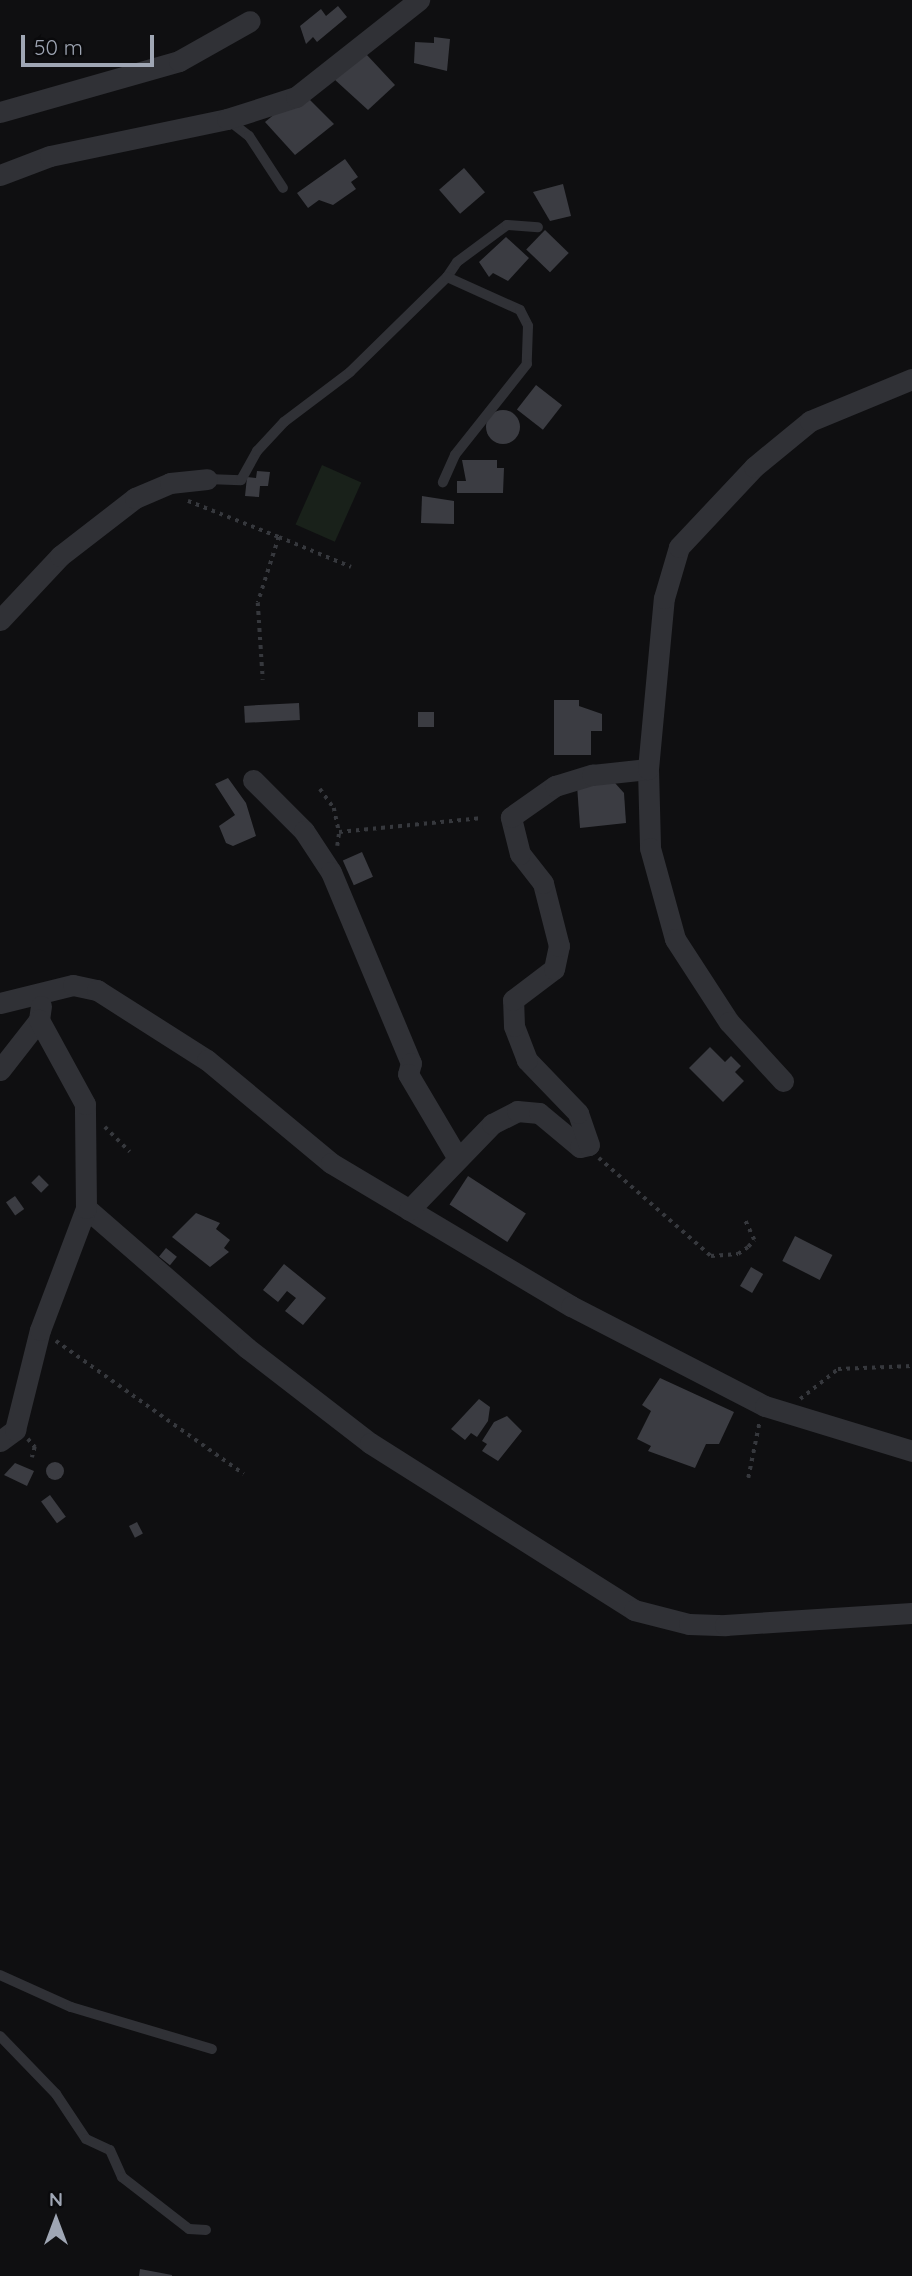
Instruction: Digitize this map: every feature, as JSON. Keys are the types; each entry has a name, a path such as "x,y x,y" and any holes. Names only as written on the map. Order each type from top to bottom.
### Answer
{"street":[{"path":"0,175 50,156 227,119 296,97 419,0"},
{"path":"0,112 179,61 250,21"},
{"path":"783,1081 729,1022 676,939 650,848 648,769 664,598 679,547 754,467 810,421 912,379"},
{"path":"0,620 60,556 135,498 170,483 207,479"},
{"path":"410,1210 457,1157 492,1124 517,1111 539,1113 580,1147 589,1145 578,1114 527,1060 514,1026 513,1000 554,970 559,946 543,883 520,854 511,817 555,786 592,775 648,769"},
{"path":"253,780 304,831 331,872 411,1063 408,1074 457,1157"},
{"path":"0,1003 73,985 97,990 207,1060 331,1163 571,1306 765,1406 912,1451"},
{"path":"0,1070 39,1020 42,994"},
{"path":"0,1441 15,1430 40,1330 86,1208 88,1118 39,1020"},
{"path":"86,1208 247,1348 370,1443 634,1610 689,1624 725,1625 912,1612"}],"lane":[{"path":"227,119 249,136 283,188"},
{"path":"207,479 241,480 257,451 284,422 351,372 447,277 457,262 507,225 538,227"},
{"path":"443,482 455,455 527,364 528,326 520,310 447,277"},
{"path":"0,1975 71,2007 212,2049"},
{"path":"0,2036 57,2094 86,2139 110,2150 122,2177 189,2229 206,2231"}],"path":[{"path":"170,483 174,493 197,506 351,567"},
{"path":"263,680 258,603 279,537"},
{"path":"320,789 334,808 339,832 331,872"},
{"path":"339,832 482,818"},
{"path":"88,1118 101,1124 130,1152"},
{"path":"589,1145 702,1252 738,1254 748,1247 754,1240 745,1221"},
{"path":"40,1330 244,1474"},
{"path":"793,1413 800,1398 838,1369 912,1366"},
{"path":"748,1478 765,1406"}],"shaded area":[{"path":"322,465 361,482 335,542 296,524"}],"building":[{"path":"338,6 347,17 317,42 313,37 306,44 300,26 321,9 326,16"},
{"path":"434,37 450,39 447,71 414,63 415,42 434,43"},
{"path":"366,54 395,85 368,110 334,79"},
{"path":"307,97 334,124 295,155 265,122 293,99"},
{"path":"345,159 358,177 351,182 356,189 333,205 319,200 308,208 297,193"},
{"path":"464,168 485,192 460,214 439,190"},
{"path":"563,184 571,216 550,221 533,192"},
{"path":"545,230 569,253 550,272 526,249"},
{"path":"506,237 529,258 508,281 493,273 489,277 479,262"},
{"path":"536,385 562,405 543,430 517,409"},
{"path":"503,410 515,415 520,427 515,439 503,444 491,439 486,427 491,415"},
{"path":"462,460 497,460 497,468 504,468 503,493 457,493 457,481 466,481"},
{"path":"257,471 270,472 268,486 260,486 259,497 245,496 247,477 256,478"},
{"path":"422,496 454,501 454,524 421,523"},
{"path":"554,700 579,700 579,706 602,714 602,731 591,731 591,755 554,755"},
{"path":"299,703 300,720 245,723 244,706"},
{"path":"418,712 434,712 434,727 418,727"},
{"path":"228,778 246,803 256,836 233,846 226,843 219,826 235,815 215,784"},
{"path":"615,783 624,793 626,823 580,828 577,785"},
{"path":"362,852 373,877 354,885 343,861"},
{"path":"710,1047 725,1062 731,1056 741,1066 735,1072 744,1081 723,1102 689,1068"},
{"path":"39,1175 49,1185 41,1193 31,1183"},
{"path":"468,1176 526,1214 507,1242 449,1205"},
{"path":"15,1196 24,1209 15,1215 6,1202"},
{"path":"196,1213 220,1223 216,1229 230,1240 224,1248 229,1252 210,1267 172,1237"},
{"path":"795,1236 832,1255 820,1280 782,1261"},
{"path":"166,1248 177,1257 170,1265 159,1257"},
{"path":"284,1264 326,1298 303,1325 285,1311 296,1298 287,1291 278,1302 263,1290"},
{"path":"751,1267 763,1274 752,1293 740,1286"},
{"path":"660,1378 734,1412 719,1444 706,1444 695,1468 648,1451 651,1446 637,1439 651,1411 642,1405"},
{"path":"479,1399 490,1407 488,1421 477,1437 471,1433 465,1440 451,1429"},
{"path":"507,1416 522,1431 498,1461 482,1451 487,1444 482,1441 494,1422"},
{"path":"51,1462 59,1462 64,1471 62,1478 51,1480 46,1475 46,1467"},
{"path":"15,1463 34,1471 27,1486 4,1475"},
{"path":"50,1495 66,1517 57,1523 41,1501"},
{"path":"137,1522 143,1534 135,1538 129,1526"},
{"path":"140,2269 172,2275 172,2276 139,2276"}]}
